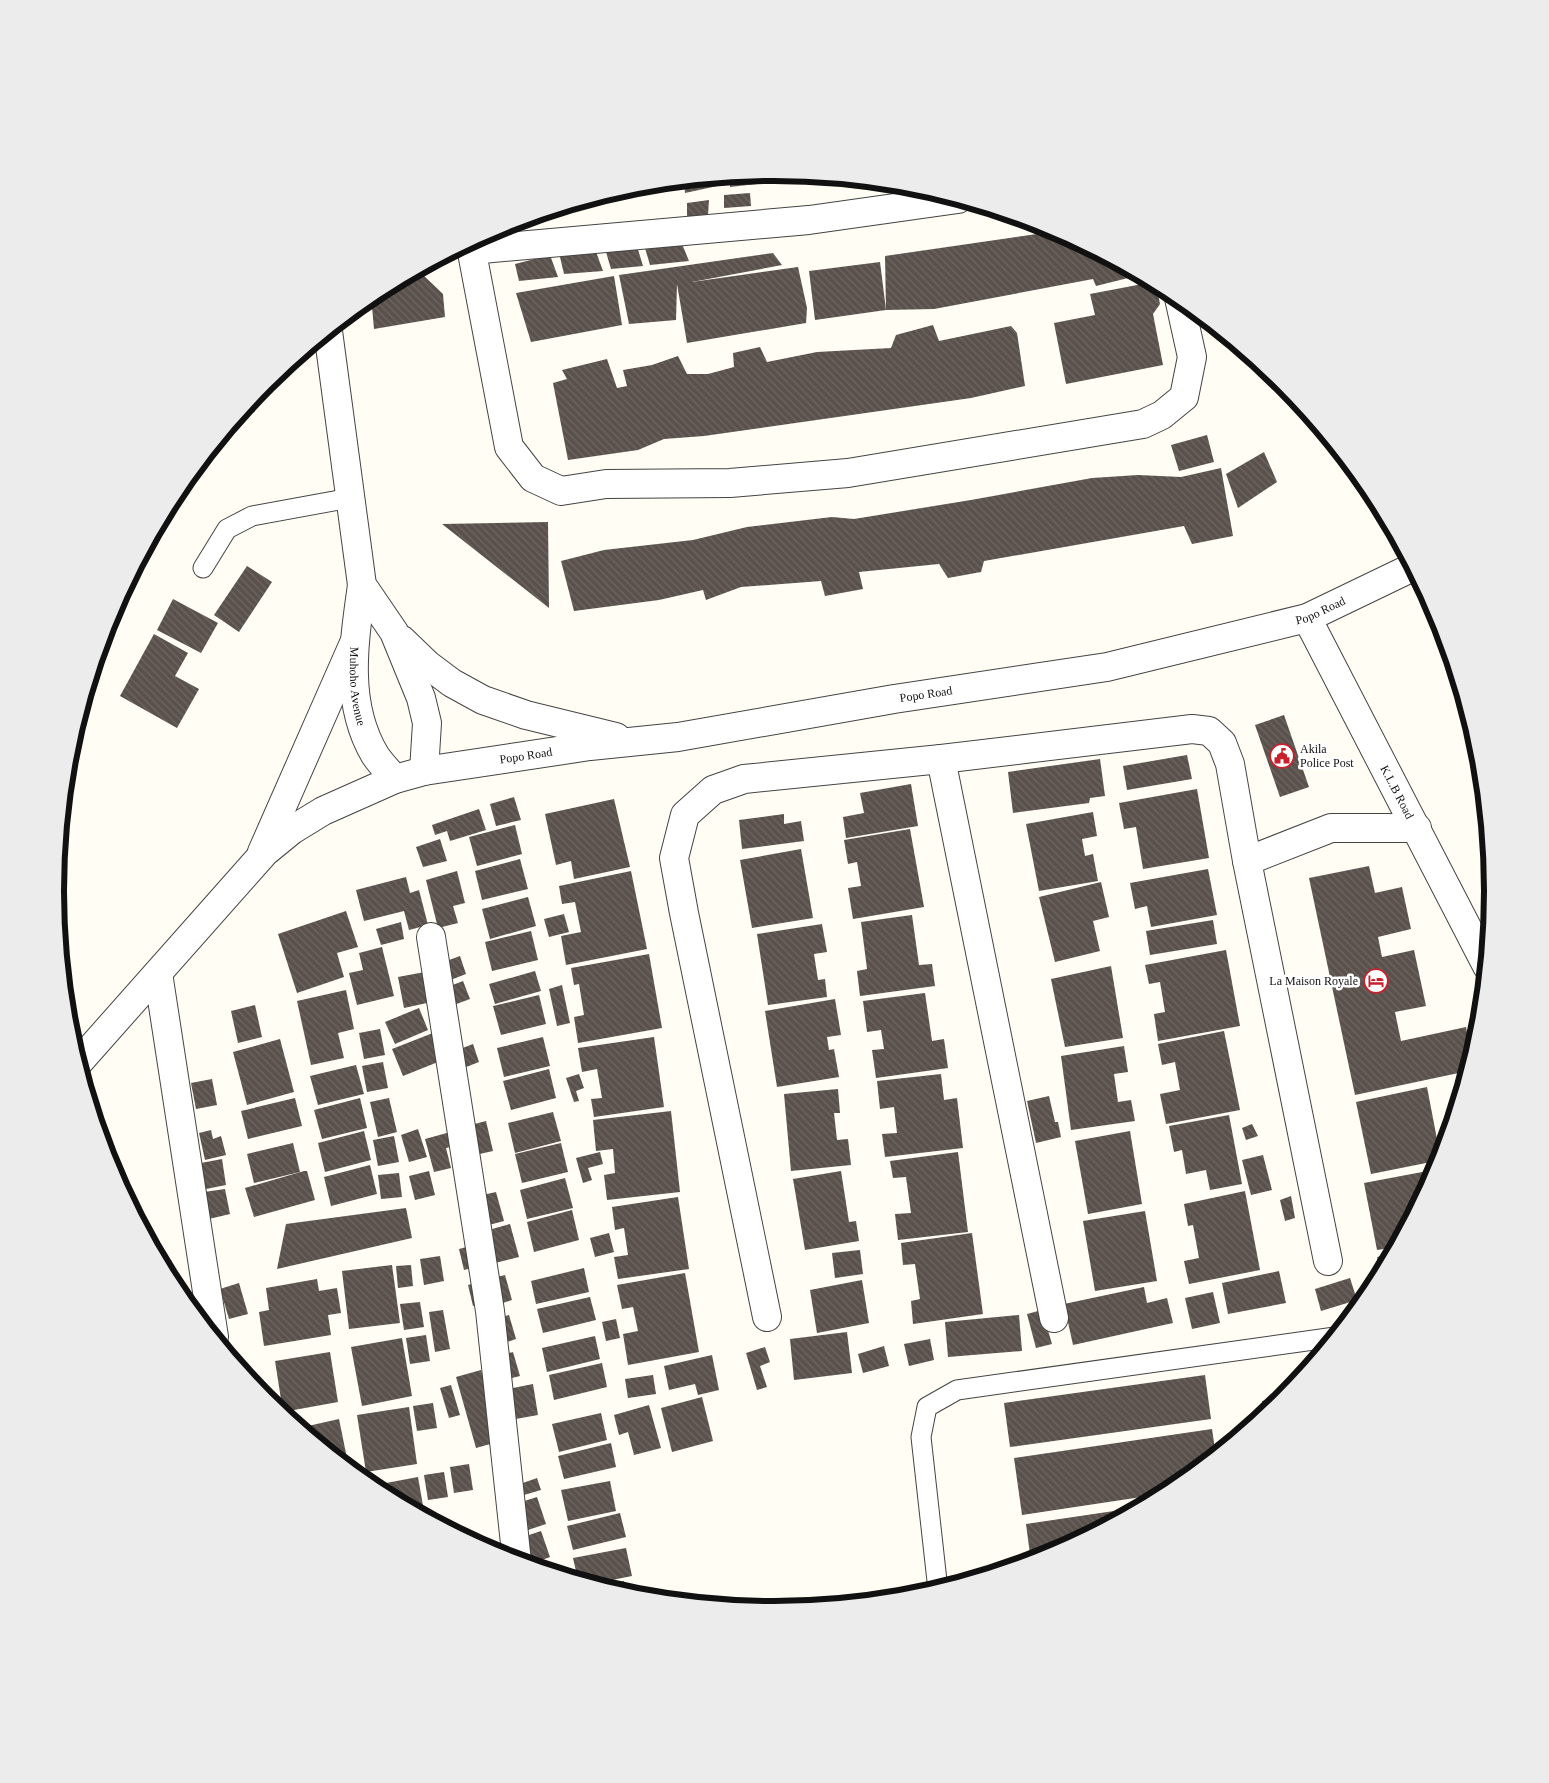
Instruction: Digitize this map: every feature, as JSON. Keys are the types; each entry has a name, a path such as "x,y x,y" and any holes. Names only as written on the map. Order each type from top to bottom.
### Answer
{"street":[{"path":"480,245 809,220 942,201"},
{"path":"471,249 509,447 533,478 561,491 606,484 730,483 848,473 1143,424 1162,416 1184,397 1192,357 1183,311"},
{"path":"329,338 362,585 394,632 428,665 452,683 483,700 526,715 633,741"},
{"name":"Popo Road","path":"257,862 265,852 292,830 323,811 395,779 424,771 590,746 678,737 894,699 1107,667 1307,618 1408,569"},
{"name":"Muhoho Avenue","path":"362,585 354,643 354,676 358,714 375,755 395,779"},
{"name":"K.L.B Road","path":"1307,618 1482,956"},
{"path":"394,632 421,698 427,723 424,771"},
{"path":"84,1057 257,862 354,643"},
{"path":"768,1317 674,858 686,815 713,790 744,779 941,760 1192,729 1209,731 1222,743 1230,764 1328,1261"},
{"path":"941,760 1054,1318"},
{"path":"1248,861 1331,828 1417,828"},
{"path":"431,937 490,1311 516,1553"},
{"path":"158,972 212,1326"}],"lane":[{"path":"203,568 227,529 252,516 350,498"},
{"path":"937,1583 921,1437 927,1408 957,1390 1327,1338"}],"building":[{"path":"757,181 757,184 730,187 730,182"},
{"path":"722,183 722,185 685,193 684,187"},
{"path":"750,193 751,206 724,208 724,195"},
{"path":"709,200 708,215 687,221 687,203"},
{"path":"1042,233 1089,254 1132,277 1096,286 1093,279 934,309 886,310 885,256"},
{"path":"680,239 689,261 650,265 645,248"},
{"path":"636,243 643,266 611,269 606,252"},
{"path":"595,249 603,271 564,274 560,257"},
{"path":"773,253 782,265 692,282 798,267 807,308 806,323 687,343 677,284 676,320 629,324 619,275"},
{"path":"550,255 558,277 519,281 515,264"},
{"path":"880,262 886,310 815,320 809,271"},
{"path":"422,274 443,294 445,317 374,329 372,307"},
{"path":"614,276 622,325 531,342 516,293"},
{"path":"1142,284 1158,294 1160,304 1153,314 1163,365 1066,384 1054,323 1095,315 1090,294"},
{"path":"933,325 939,341 1011,326 1017,333 1025,386 971,398 704,436 664,439 638,450 568,460 553,383 567,379 562,370 607,359 617,388 627,386 623,370 652,365 678,356 687,374 708,374 734,367 733,353 760,347 767,362 817,352 891,348 896,335"},
{"path":"1207,435 1214,462 1179,471 1171,445"},
{"path":"1264,452 1277,482 1238,508 1226,474"},
{"path":"1221,468 1233,536 1192,544 1184,526 984,561 981,572 948,578 939,564 859,572 863,589 825,596 821,581 741,587 706,600 703,590 659,600 574,611 561,561 604,550 693,540 747,527 832,517 854,519 1092,478 1138,475 1181,477"},
{"path":"548,522 549,608 442,524"},
{"path":"247,566 272,582 239,632 214,615"},
{"path":"173,599 218,623 201,653 157,630"},
{"path":"154,634 188,653 175,676 199,689 177,728 120,696"},
{"name":"Akila Police Post","path":"1284,715 1309,787 1280,797 1255,725"},
{"path":"1187,755 1192,779 1127,790 1123,766"},
{"path":"1100,759 1105,796 1090,798 1089,803 1013,813 1008,772"},
{"path":"911,784 918,826 846,838 843,817 864,813 860,793"},
{"path":"1197,789 1209,858 1143,869 1136,827 1124,829 1119,803"},
{"path":"514,797 521,820 496,826 490,804"},
{"path":"614,799 630,867 574,879 571,861 556,865 545,814"},
{"path":"479,809 486,830 450,841 447,831 435,835 432,825"},
{"path":"1093,812 1097,836 1082,839 1085,856 1093,854 1098,881 1039,891 1026,824"},
{"path":"784,814 784,824 801,821 804,841 742,849 739,820"},
{"path":"515,825 522,854 477,866 469,837"},
{"path":"910,829 924,907 853,919 848,888 861,886 857,862 848,864 844,840"},
{"path":"440,839 447,861 423,867 416,847"},
{"path":"801,849 813,918 752,928 740,860"},
{"path":"520,859 528,889 482,900 475,871"},
{"name":"La Maison Royale","path":"1369,866 1375,893 1402,887 1411,929 1378,937 1382,957 1414,950 1426,1006 1395,1012 1401,1041 1466,1027 1469,1042 1462,1072 1355,1095 1309,878"},
{"path":"1208,869 1217,915 1151,927 1147,906 1135,909 1130,883"},
{"path":"457,871 465,903 453,906 458,923 438,928 426,880"},
{"path":"631,871 647,949 566,965 561,936 581,932 575,902 562,904 559,886"},
{"path":"406,877 410,893 419,890 428,925 409,930 404,911 364,921 356,890"},
{"path":"1101,882 1109,917 1093,921 1100,951 1055,962 1039,897"},
{"path":"528,897 536,926 490,939 482,909"},
{"path":"346,911 358,947 337,953 344,977 297,993 278,934"},
{"path":"564,914 569,932 549,937 544,919"},
{"path":"912,915 919,965 932,964 935,986 860,996 857,971 867,969 861,922"},
{"path":"1213,920 1217,944 1150,955 1146,931"},
{"path":"401,922 404,939 381,945 376,929"},
{"path":"822,924 827,952 814,954 818,980 825,979 827,997 768,1005 757,934"},
{"path":"531,931 538,960 492,971 485,942"},
{"path":"382,947 394,996 357,1005 349,973 363,970 359,953"},
{"path":"1226,950 1240,1026 1158,1041 1154,1014 1165,1012 1160,982 1149,984 1145,965"},
{"path":"649,954 662,1028 578,1043 574,1017 584,1015 579,984 574,985 571,968"},
{"path":"460,956 466,974 448,981 441,963"},
{"path":"1111,966 1123,1038 1065,1047 1051,979"},
{"path":"430,971 436,1001 404,1008 398,977"},
{"path":"535,971 541,991 495,1004 489,984"},
{"path":"463,981 470,999 451,1006 445,988"},
{"path":"562,985 570,1023 557,1026 549,989"},
{"path":"346,990 354,1029 338,1033 344,1058 311,1065 297,1001"},
{"path":"925,993 932,1041 944,1039 948,1068 876,1078 872,1050 884,1049 881,1030 867,1032 863,1001"},
{"path":"539,995 546,1024 501,1035 493,1006"},
{"path":"835,999 841,1035 827,1037 829,1050 834,1049 839,1077 777,1087 765,1011"},
{"path":"255,1005 262,1037 238,1043 231,1011"},
{"path":"419,1008 428,1030 395,1044 385,1022"},
{"path":"380,1029 385,1055 364,1059 359,1033"},
{"path":"438,1031 448,1058 403,1076 392,1049"},
{"path":"1224,1031 1240,1110 1166,1124 1160,1094 1180,1090 1175,1062 1162,1065 1158,1044"},
{"path":"543,1037 550,1066 504,1077 497,1048"},
{"path":"654,1037 664,1107 594,1117 591,1099 602,1098 597,1069 582,1072 578,1048"},
{"path":"280,1039 294,1092 247,1105 233,1052"},
{"path":"473,1044 479,1062 461,1069 455,1051"},
{"path":"1124,1046 1128,1072 1114,1074 1118,1102 1131,1100 1135,1121 1071,1130 1061,1056"},
{"path":"383,1062 388,1088 367,1092 362,1066"},
{"path":"356,1065 364,1094 318,1105 310,1076"},
{"path":"549,1069 556,1098 511,1110 503,1081"},
{"path":"579,1074 584,1088 576,1091 579,1101 574,1102 566,1078"},
{"path":"941,1074 944,1100 957,1098 963,1148 885,1157 882,1134 897,1133 894,1107 880,1109 877,1081"},
{"path":"212,1079 217,1105 196,1109 191,1083"},
{"path":"1427,1087 1438,1145 1431,1162 1371,1174 1356,1102"},
{"path":"838,1089 840,1113 834,1113 837,1140 848,1139 851,1165 791,1171 784,1094"},
{"path":"1049,1096 1055,1122 1058,1122 1061,1137 1036,1143 1027,1101"},
{"path":"295,1098 302,1126 248,1139 241,1111"},
{"path":"360,1098 367,1128 322,1139 314,1110"},
{"path":"389,1098 397,1132 378,1137 370,1102"},
{"path":"671,1111 680,1192 607,1200 604,1175 615,1173 613,1149 596,1151 593,1120"},
{"path":"553,1112 561,1141 515,1153 508,1123"},
{"path":"1229,1115 1242,1184 1210,1190 1206,1170 1186,1174 1182,1150 1174,1152 1169,1126"},
{"path":"486,1121 493,1151 475,1155 467,1126"},
{"path":"1252,1124 1258,1136 1246,1140 1242,1128"},
{"path":"418,1129 427,1157 409,1162 401,1135"},
{"path":"211,1130 213,1139 221,1136 226,1155 205,1160 199,1133"},
{"path":"364,1131 371,1160 325,1172 318,1143"},
{"path":"454,1131 458,1145 446,1148 451,1168 434,1172 425,1139"},
{"path":"1130,1131 1142,1204 1088,1214 1075,1141"},
{"path":"394,1136 399,1162 378,1166 373,1140"},
{"path":"293,1143 300,1172 254,1183 247,1154"},
{"path":"561,1143 568,1172 522,1183 515,1154"},
{"path":"600,1152 603,1164 588,1168 592,1180 583,1183 576,1158"},
{"path":"958,1152 968,1232 898,1240 895,1214 911,1213 906,1177 893,1178 890,1161"},
{"path":"1263,1155 1272,1190 1251,1195 1242,1160"},
{"path":"222,1159 226,1185 206,1189 201,1163"},
{"path":"370,1165 377,1194 331,1206 324,1177"},
{"path":"307,1171 315,1200 254,1217 245,1188"},
{"path":"429,1171 435,1195 415,1200 409,1176"},
{"path":"841,1171 849,1222 856,1221 859,1241 805,1250 793,1179"},
{"path":"1427,1171 1412,1206 1389,1248 1377,1250 1364,1183"},
{"path":"399,1173 402,1197 381,1199 378,1175"},
{"path":"565,1178 573,1208 527,1219 520,1190"},
{"path":"225,1189 230,1214 209,1219 204,1192"},
{"path":"1245,1191 1260,1270 1189,1284 1184,1261 1199,1258 1193,1225 1188,1226 1184,1204"},
{"path":"496,1192 504,1221 485,1226 478,1196"},
{"path":"1291,1196 1295,1218 1285,1221 1280,1200"},
{"path":"678,1197 689,1269 618,1279 614,1257 628,1255 624,1228 615,1230 612,1207"},
{"path":"406,1208 412,1238 277,1269 286,1224"},
{"path":"572,1210 579,1240 534,1252 527,1222"},
{"path":"1145,1211 1157,1281 1095,1291 1083,1221"},
{"path":"510,1224 519,1257 491,1264 484,1237 493,1235 492,1229"},
{"path":"609,1233 614,1252 595,1257 590,1238"},
{"path":"972,1233 983,1314 913,1324 911,1301 920,1299 915,1264 903,1265 901,1243"},
{"path":"474,1245 479,1266 464,1270 459,1249"},
{"path":"860,1250 863,1274 835,1278 832,1253"},
{"path":"440,1256 444,1281 424,1285 420,1259"},
{"path":"1384,1256 1379,1265 1377,1257"},
{"path":"392,1265 400,1323 349,1329 342,1271"},
{"path":"411,1265 413,1286 398,1288 396,1266"},
{"path":"584,1268 589,1292 536,1304 531,1281"},
{"path":"1279,1271 1286,1303 1228,1314 1222,1283"},
{"path":"685,1273 699,1352 628,1365 623,1334 638,1331 633,1307 622,1309 617,1285"},
{"path":"505,1275 512,1300 496,1305 489,1279"},
{"path":"1350,1278 1356,1298 1355,1301 1321,1311 1315,1289"},
{"path":"317,1279 319,1291 337,1288 341,1313 328,1315 331,1335 264,1346 259,1312 269,1310 266,1288"},
{"path":"862,1280 869,1323 817,1333 810,1290"},
{"path":"482,1281 487,1302 473,1306 468,1285"},
{"path":"239,1283 248,1314 229,1319 220,1289"},
{"path":"1144,1287 1147,1303 1167,1298 1173,1323 1073,1345 1064,1304"},
{"path":"1213,1292 1220,1323 1192,1329 1185,1298"},
{"path":"590,1297 596,1320 543,1333 537,1309"},
{"path":"420,1302 424,1327 404,1330 400,1304"},
{"path":"443,1310 450,1349 435,1352 429,1312"},
{"path":"1042,1310 1052,1344 1036,1348 1027,1314"},
{"path":"509,1315 516,1339 501,1344 493,1319"},
{"path":"1019,1315 1022,1351 948,1357 945,1322"},
{"path":"616,1319 620,1338 606,1341 602,1322"},
{"path":"847,1332 852,1373 794,1380 790,1339"},
{"path":"426,1335 430,1361 410,1364 406,1338"},
{"path":"595,1336 600,1359 547,1372 542,1348"},
{"path":"402,1338 412,1396 362,1406 351,1347"},
{"path":"930,1339 934,1360 909,1366 904,1344"},
{"path":"884,1346 889,1366 863,1373 858,1354"},
{"path":"765,1347 770,1362 760,1366 767,1387 757,1390 746,1353"},
{"path":"330,1352 338,1402 290,1411 282,1403 275,1361"},
{"path":"513,1352 520,1376 504,1380 497,1356"},
{"path":"712,1355 719,1390 698,1395 695,1384 669,1390 664,1366"},
{"path":"602,1363 607,1387 554,1400 549,1375"},
{"path":"481,1370 501,1441 476,1448 456,1377"},
{"path":"653,1375 656,1394 628,1398 625,1379"},
{"path":"1205,1375 1211,1419 1010,1447 1004,1403"},
{"path":"533,1384 538,1415 510,1420 503,1390"},
{"path":"451,1385 460,1415 449,1418 440,1388"},
{"path":"702,1397 713,1441 672,1452 661,1408"},
{"path":"1272,1399 1263,1407 1262,1401"},
{"path":"433,1403 437,1428 417,1431 413,1406"},
{"path":"649,1405 661,1448 634,1455 628,1432 619,1435 614,1415"},
{"path":"409,1407 417,1464 366,1472 357,1415"},
{"path":"601,1413 607,1440 559,1452 552,1424"},
{"path":"339,1419 347,1459 342,1455 306,1426"},
{"path":"1212,1429 1215,1449 1147,1496 1022,1515 1014,1458"},
{"path":"611,1443 616,1467 564,1479 558,1456"},
{"path":"469,1464 473,1490 454,1493 450,1467"},
{"path":"444,1472 448,1497 428,1500 424,1475"},
{"path":"418,1477 424,1510 419,1507 383,1484"},
{"path":"537,1478 541,1490 524,1495 520,1484"},
{"path":"610,1481 616,1511 568,1521 561,1490"},
{"path":"537,1497 546,1524 525,1531 515,1504"},
{"path":"1126,1509 1089,1529 1030,1554 1026,1524"},
{"path":"620,1513 626,1537 573,1550 567,1526"},
{"path":"541,1531 550,1557 538,1562 526,1557 520,1538"},
{"path":"626,1548 632,1576 605,1581 577,1574 573,1558"},
{"path":"624,1581 625,1586 613,1583"}],"place":[{"name":"Akila Police Post","path":"1282,756"},
{"name":"La Maison Royale","path":"1376,981"}]}
